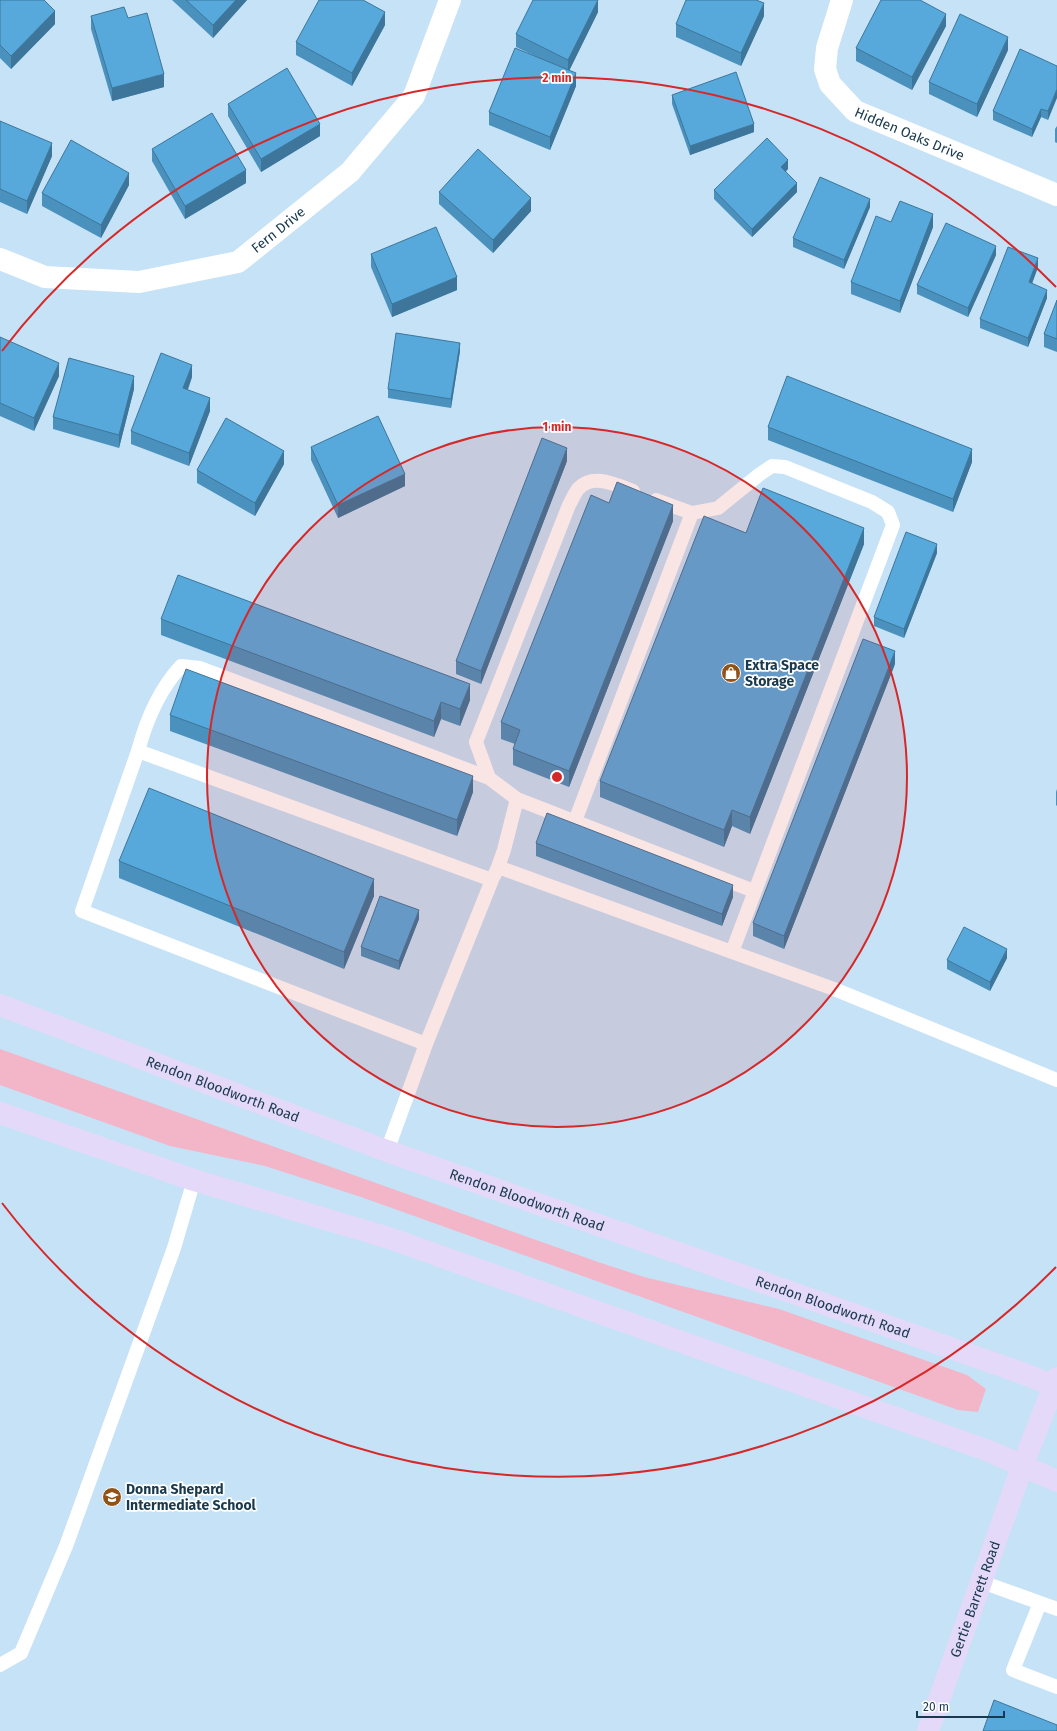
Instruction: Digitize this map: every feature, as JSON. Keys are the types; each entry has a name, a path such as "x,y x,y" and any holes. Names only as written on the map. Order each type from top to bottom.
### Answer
{"main road":[{"name":"Rendon Bloodworth Road","path":"0,1005 387,1151 1015,1371 1056,1384"},
{"path":"0,1113 194,1180 389,1238 989,1451 1022,1467 1057,1481"},
{"name":"Gertie Barrett Road","path":"928,1731 1022,1467 1056,1384"}],"street":[{"name":"Fern Drive","path":"0,259 45,277 139,282 238,262 350,172 414,96 450,0"},
{"name":"Hidden Oaks Drive","path":"842,0 827,48 825,69 830,84 855,111 1057,195"}],"lane":[{"path":"489,778 476,742 569,505 578,488 592,480 613,484 692,513 718,508 772,466 785,467 872,502 888,512 893,524 732,952"},
{"path":"575,821 692,513"},
{"path":"426,1044 82,912 138,751 144,727 169,680 181,666 200,668 489,778 518,799 754,891"},
{"path":"138,751 495,874 732,952 834,989 1057,1080"},
{"path":"387,1151 426,1044 504,850 518,799"},
{"path":"0,1665 21,1653 66,1546 174,1248 194,1180"},
{"path":"982,1582 1057,1609"},
{"path":"1040,1603 1012,1670 1057,1686"}],"shaded area":[{"path":"0,1049 598,1262 644,1277 779,1309 967,1375 986,1389 978,1412 958,1410 361,1197 265,1166 170,1146 0,1085"}],"building":[{"path":"0,0 44,0 55,11 11,56 0,45"},
{"path":"186,0 236,0 213,25"},
{"path":"319,0 363,0 385,12 352,73 296,42"},
{"path":"533,0 598,0 568,60 516,34"},
{"path":"686,0 756,0 764,3 741,53 676,24"},
{"path":"881,0 920,0 946,14 912,77 856,48"},
{"path":"124,7 128,18 147,13 164,74 112,88 91,16"},
{"path":"960,14 1008,37 977,104 929,82"},
{"path":"515,48 576,73 550,137 489,112"},
{"path":"1020,49 1057,66 1057,89 1048,111 1041,109 1032,129 993,111"},
{"path":"287,68 320,124 261,159 228,104"},
{"path":"736,72 754,124 690,146 672,95"},
{"path":"212,113 246,170 185,206 152,149"},
{"path":"0,121 52,143 27,201 0,189"},
{"path":"767,138 788,160 781,167 797,183 752,229 714,190"},
{"path":"71,140 129,173 101,225 42,193"},
{"path":"478,149 531,198 493,240 439,192"},
{"path":"820,177 870,199 844,260 793,238"},
{"path":"900,201 933,214 900,301 851,282 876,216 891,222"},
{"path":"946,223 996,246 968,308 917,285"},
{"path":"436,227 457,277 392,304 371,254"},
{"path":"1008,247 1038,258 1029,282 1047,290 1028,338 980,319"},
{"path":"1057,300 1057,339 1044,334"},
{"path":"396,333 460,343 451,399 388,389"},
{"path":"0,337 59,363 34,418 0,403"},
{"path":"161,353 192,365 183,388 210,398 189,453 131,431"},
{"path":"69,358 134,376 119,435 53,417"},
{"path":"787,376 972,449 953,499 768,427"},
{"path":"378,416 405,474 338,505 311,447"},
{"path":"226,418 284,451 255,503 197,470"},
{"path":"542,438 567,448 481,671 456,661"},
{"path":"617,482 673,505 569,771 513,749 520,730 501,722 591,495 609,503"},
{"name":"Extra Space Storage","path":"763,488 864,528 750,817 732,810 724,830 600,781 704,516 746,533"},
{"path":"906,532 937,544 904,629 874,617"},
{"path":"178,575 470,684 460,709 441,702 434,721 161,619"},
{"name":"Extra Space Storage","path":"863,639 895,651 784,936 753,923"},
{"path":"186,669 473,776 457,820 170,715"},
{"path":"149,788 374,879 344,952 119,861"},
{"path":"547,813 733,885 722,914 536,843"},
{"path":"380,896 419,910 399,961 361,947"},
{"path":"964,927 1007,949 990,982 947,960"},
{"path":"994,1700 1057,1725 1057,1731 983,1731"}],"place":[{"name":"Extra Space Storage","path":"731,673"},
{"name":"Donna Shepard Intermediate School","path":"112,1497"}]}
